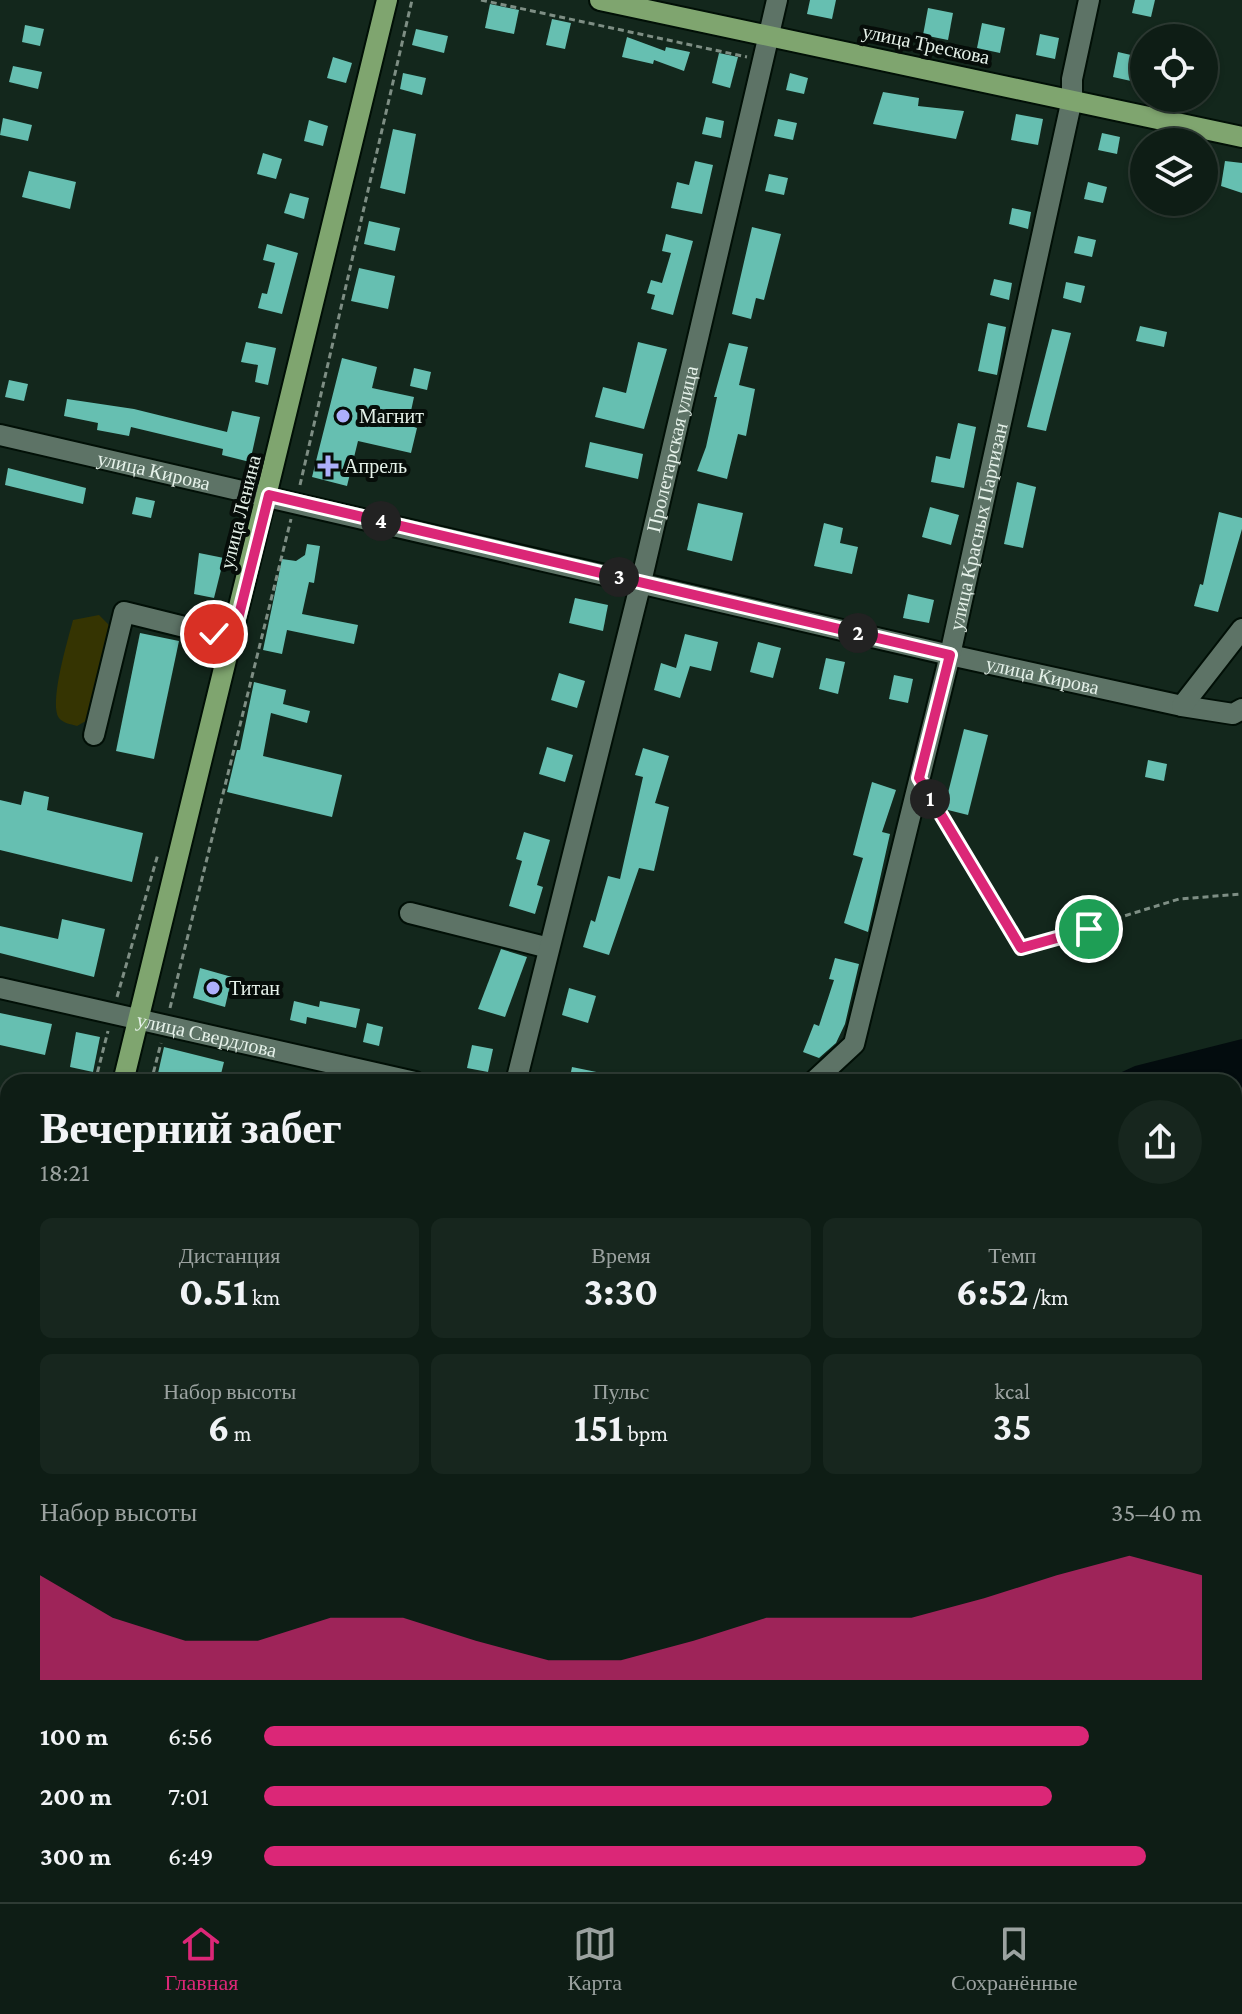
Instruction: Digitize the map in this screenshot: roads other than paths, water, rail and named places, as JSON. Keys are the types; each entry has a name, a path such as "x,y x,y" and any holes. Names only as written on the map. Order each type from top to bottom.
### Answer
{"main road":[{"name":"улица Ленина","path":"125,1074 269,495 387,0"},
{"name":"улица Трескова","path":"600,0 1242,137"}],"street":[{"name":"Пролетарская улица","path":"518,1074 641,582 777,0"},
{"name":"улица Красных Партизан","path":"822,1074 854,1044 950,655 1072,99 1072,79 1089,0"},
{"name":"улица Кирова","path":"0,435 296,501 950,655 1182,706 1233,714 1242,709"},
{"path":"94,735 124,612 233,639"},
{"path":"1182,706 1242,629"},
{"path":"410,913 549,948"},
{"name":"улица Свердлова","path":"0,988 381,1074"}],"place":[{"name":"Магнит","path":"343,416"},
{"name":"Апрель","path":"328,466"},
{"name":"Титан","path":"213,988"}]}
